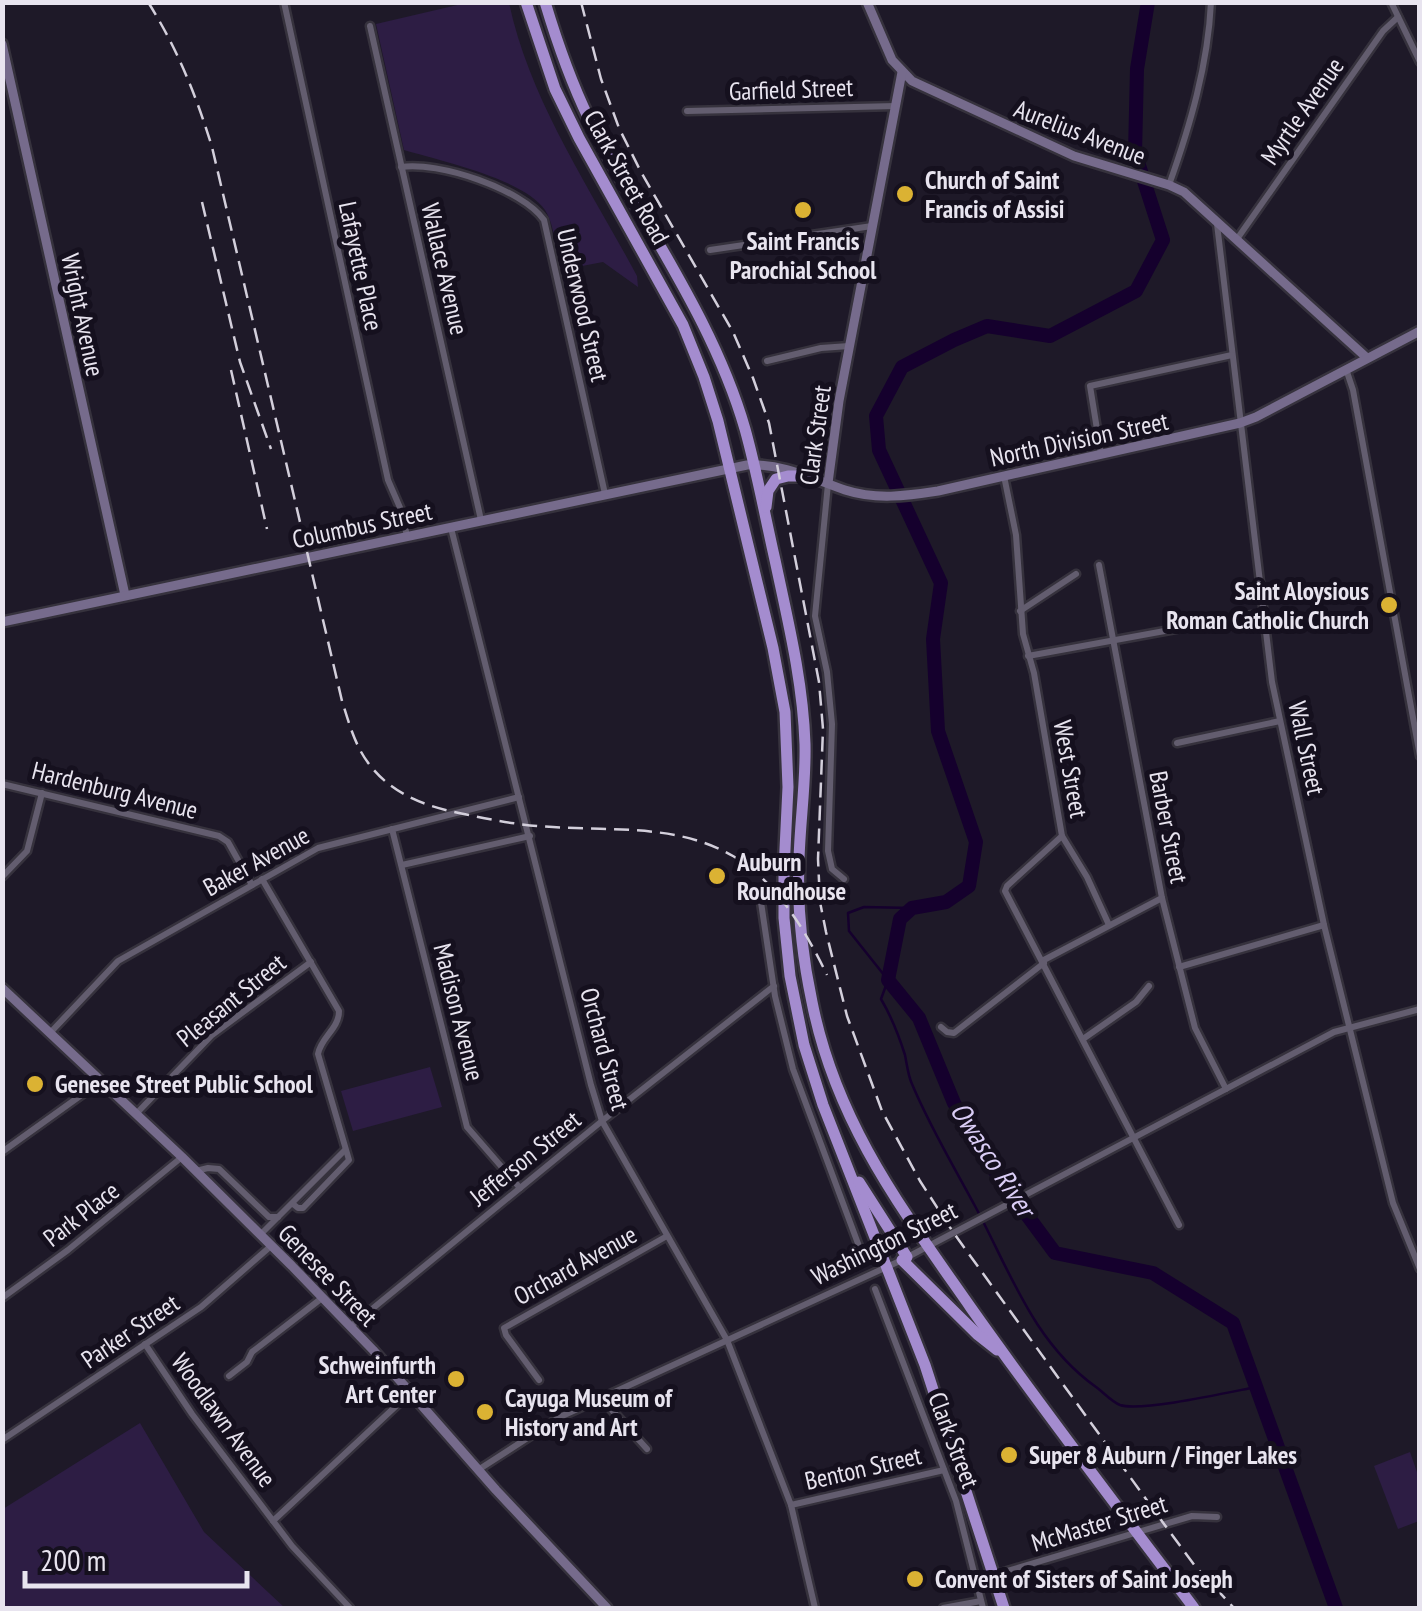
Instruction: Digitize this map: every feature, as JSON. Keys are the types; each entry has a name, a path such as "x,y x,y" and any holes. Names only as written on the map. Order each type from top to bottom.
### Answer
{"highway":[{"name":"Clark Street Road","path":"526,2 544,60 568,115 683,325 718,421 773,648 785,715 788,787 784,904 790,976 810,1069 850,1171"},
{"path":"545,2 588,116 717,354 754,464 791,630 803,707 800,914 814,1010 833,1076 879,1173 928,1246 1004,1356 1194,1608"},
{"path":"766,521 772,483 781,477 807,476"},
{"path":"850,1171 904,1258 978,1335 1004,1356"},
{"path":"850,1171 925,1365 1004,1608"}],"street":[{"name":"Lafayette Place","path":"284,2 388,480 407,536"},
{"path":"866,2 892,60 902,72"},
{"path":"1166,184 1190,119 1207,52 1210,2"},
{"path":"1391,2 1420,62"},
{"name":"Myrtle Avenue","path":"1240,236 1383,31 1398,17"},
{"name":"Wallace Avenue","path":"370,26 480,520"},
{"name":"Wright Avenue","path":"2,44 124,595"},
{"name":"Clark Street","path":"844,878 833,871 830,862 832,724 815,616 828,483 849,346 902,72"},
{"name":"Aurelius Avenue","path":"902,72 918,85 1074,156 1184,192 1217,223 1240,236 1366,358"},
{"name":"Garfield Street","path":"687,111 896,106"},
{"name":"Underwood Street","path":"401,166 428,166 484,182 524,201 541,215 605,494"},
{"name":"Wall Street","path":"1217,223 1272,682 1324,925 1392,1203 1420,1269"},
{"path":"710,250 872,226"},
{"name":"North Division Street","path":"729,468 775,466 860,493 898,497 938,491 1240,423 1420,332"},
{"path":"767,361 821,348 849,346"},
{"path":"1101,454 1090,386 1232,355"},
{"path":"1346,369 1354,390 1420,756"},
{"name":"Columbus Street","path":"2,622 729,468"},
{"name":"West Street","path":"1004,476 1016,535 1020,611 1062,836 1006,886 1006,891 1179,1226"},
{"name":"Orchard Street","path":"451,526 602,1121 727,1340 791,1505 816,1608"},
{"name":"Barber Street","path":"1099,566 1162,898 1195,1028 1226,1088"},
{"path":"1020,611 1076,574"},
{"path":"1028,656 1263,613"},
{"path":"1177,743 1280,721"},
{"name":"Hardenburg Avenue","path":"2,784 219,836 228,842 252,885"},
{"path":"2,877 27,850 42,794"},
{"name":"Baker Avenue","path":"50,1033 118,961 324,846 519,797"},
{"name":"Madison Avenue","path":"392,829 466,1127 520,1188"},
{"path":"402,865 530,836"},
{"path":"1062,836 1088,877 1109,925"},
{"name":"Pleasant Street","path":"261,1234 345,1150 318,1054 320,1045 338,1023 339,1011 262,880"},
{"path":"758,889 792,1069 863,1257"},
{"path":"942,1027 954,1033 1043,962 1162,898"},
{"path":"1180,967 1324,925"},
{"name":"Pleasant Street","path":"136,1114 212,1035 310,962"},
{"name":"Jefferson Street","path":"350,1327 774,986"},
{"path":"1083,1038 1136,1002 1149,986"},
{"name":"Genesee Street","path":"2,988 261,1234 411,1392 606,1608"},
{"name":"Washington Street","path":"478,1470 560,1417 886,1267 1334,1032 1420,1009"},
{"path":"2,1152 101,1082"},
{"name":"Park Place","path":"2,1298 182,1157"},
{"path":"196,1171 218,1169 269,1217 279,1217"},
{"name":"Orchard Avenue","path":"539,1380 504,1328 668,1236"},
{"name":"Parker Street","path":"2,1440 216,1295 272,1246"},
{"name":"Clark Street","path":"875,1289 956,1501 982,1605"},
{"path":"230,1376 247,1362 252,1352 322,1298"},
{"name":"Woodlawn Avenue","path":"145,1344 273,1521 350,1608"},
{"path":"273,1521 411,1392"},
{"path":"601,1398 647,1449"},
{"name":"Benton Street","path":"791,1505 944,1470"},
{"name":"McMaster Street","path":"994,1575 1192,1516 1217,1517"},
{"path":"944,1608 982,1605"}],"shaded area":[{"path":"466,3 509,3 546,109 637,276 638,287 603,262 561,270 545,210 519,189 480,172 404,150 376,24"},
{"path":"430,1067 442,1107 353,1131 341,1091"},
{"path":"140,1423 204,1532 285,1608 3,1608 3,1509"},
{"path":"1410,1452 1419,1478 1419,1521 1398,1529 1374,1466"}],"waterway":[{"name":"Owasco River","path":"1148,2 1137,69 1135,153 1163,240 1136,291 1050,336 987,326 954,340 902,367 876,416 879,450 941,583 933,639 938,731 976,842 969,886 946,902 912,908 900,919 888,980 919,1018 954,1103 996,1173 1055,1253 1153,1273 1233,1323 1336,1608"},
{"path":"912,908 864,907 848,913 849,931 888,980 881,999 900,1041 912,1084 1039,1327 1074,1369 1120,1405 1165,1404 1256,1387"}],"railway":[{"path":"148,2 185,72 212,147 342,701 364,757 390,785 441,809 532,826 668,834 712,846 749,866 776,893 827,975"},
{"path":"581,2 601,79 619,128 733,332 769,423 819,682 823,729 820,902 847,1016 882,1111 953,1232 1195,1566 1234,1608"},
{"path":"202,202 240,362 271,449"},
{"path":"231,370 267,529"}],"place":[{"name":"Church of Saint Francis of Assisi","path":"905,194"},
{"name":"Saint Francis Parochial School","path":"803,210"},
{"name":"Saint Aloysious Roman Catholic Church","path":"1389,605"},
{"name":"Auburn Roundhouse","path":"717,876"},
{"name":"Genesee Street Public School","path":"35,1084"},
{"name":"Schweinfurth Art Center","path":"456,1379"},
{"name":"Cayuga Museum of History and Art","path":"485,1412"},
{"name":"Super 8 Auburn / Finger Lakes","path":"1009,1455"},
{"name":"Convent of Sisters of Saint Joseph","path":"915,1579"}]}
